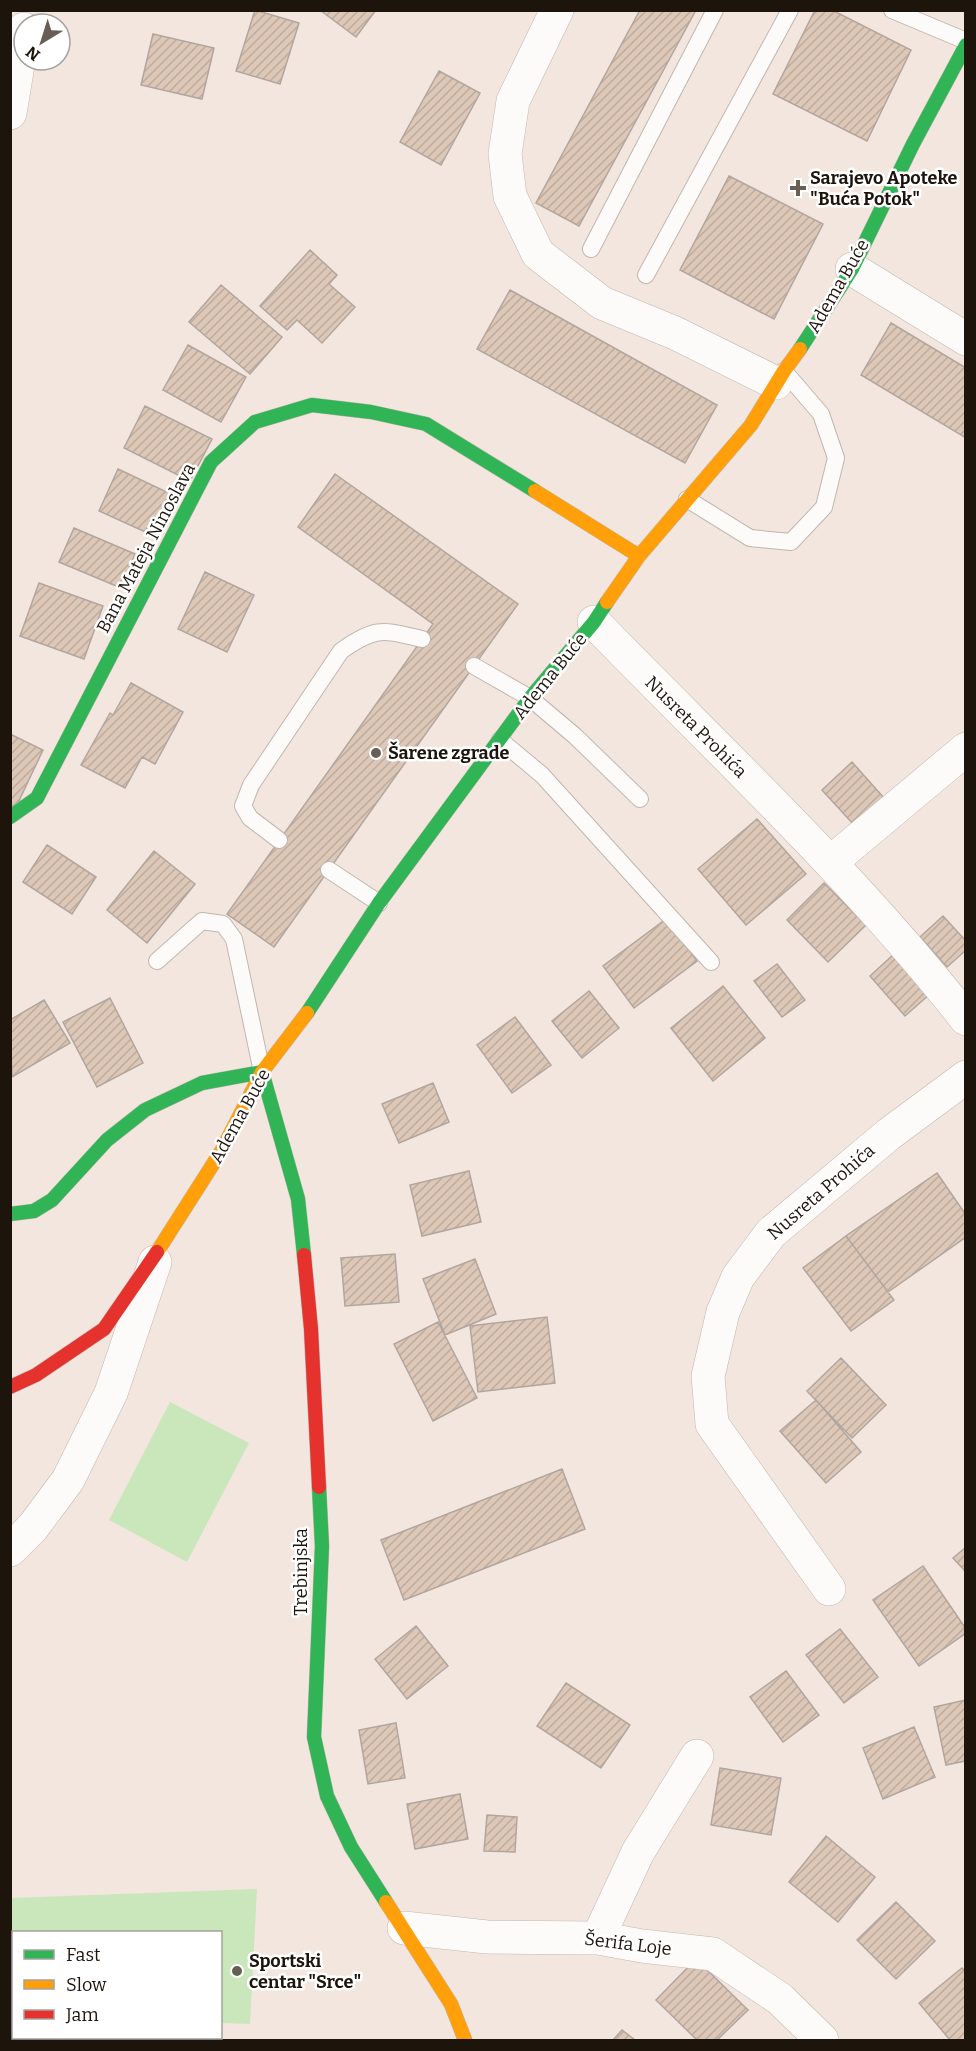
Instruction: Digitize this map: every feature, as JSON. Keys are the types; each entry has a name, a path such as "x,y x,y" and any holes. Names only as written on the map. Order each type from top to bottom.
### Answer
{"street":[{"path":"557,10 513,101 505,154 510,196 538,254 602,303 780,377"},
{"name":"Adema Buće","path":"10,1387 36,1375 104,1329 159,1249 222,1150 262,1072 295,1030 379,903 530,698 594,622 639,556 751,425 852,269 913,144 966,43"},
{"path":"10,113 17,72"},
{"path":"852,269 966,339"},
{"name":"Bana Mateja Ninoslava","path":"10,817 37,798 211,462 255,422 312,405 371,412 426,424 639,556"},
{"name":"Nusreta Prohića","path":"594,622 831,862 928,972 966,1020"},
{"path":"831,862 966,750"},
{"path":"10,1214 34,1211 52,1200 107,1140 145,1110 202,1083 262,1072"},
{"name":"Trebinjska","path":"262,1072 298,1199 311,1329 322,1546 314,1737 327,1796 351,1847 451,2004 465,2040"},
{"name":"Nusreta Prohića","path":"829,1589 712,1424 708,1376 723,1312 738,1277 771,1233 889,1134 966,1077"},
{"path":"10,1550 33,1527 68,1480 102,1412 111,1393 159,1249"},
{"path":"598,1938 638,1852 697,1756"},
{"name":"Šerifa Loje","path":"404,1928 487,1937 598,1938 642,1946 713,1954 780,1999 822,2040"}],"lane":[{"path":"591,249 715,10"},
{"path":"646,275 789,10"},
{"name":"Adema Buće","path":"892,10 966,43"},
{"path":"687,500 750,538 791,542 824,507 836,458 821,414 780,377"},
{"path":"279,840 250,818 243,806 251,785 341,651 361,636 385,630 422,639"},
{"path":"474,666 530,698 575,736 640,799"},
{"path":"500,740 542,775 711,962"},
{"path":"329,870 379,903"},
{"path":"157,961 202,921 223,924 234,939 262,1072"}],"green space":[{"path":"170,1402 249,1443 187,1562 109,1520"},
{"name":"Sportski centar \"Srce\"","path":"257,1889 250,2024 222,2023 222,1931 12,1931 11,2010 11,1898"}],"building":[{"path":"255,10 299,23 280,84 236,71"},
{"path":"320,10 376,10 356,37"},
{"path":"640,10 696,10 579,226 536,203"},
{"path":"815,10 832,10 911,50 867,141 773,94"},
{"path":"153,34 214,48 202,99 141,85"},
{"path":"439,71 480,93 441,165 400,142"},
{"path":"729,176 823,224 774,319 680,270"},
{"path":"310,250 337,275 329,284 355,307 322,343 297,320 287,330 260,306"},
{"path":"221,285 282,337 250,374 189,322"},
{"path":"510,290 717,405 685,463 477,349"},
{"path":"891,323 966,368 966,438 861,375"},
{"path":"188,345 246,377 221,422 163,390"},
{"path":"145,406 212,439 190,481 124,448"},
{"path":"118,469 171,494 152,535 99,511"},
{"name":"Šarene zgrade","path":"335,474 518,604 274,947 227,914 433,624 298,527"},
{"path":"74,528 135,554 121,588 59,562"},
{"path":"205,572 254,595 227,652 178,629"},
{"path":"39,583 103,606 84,659 20,636"},
{"path":"131,683 183,712 155,764 142,757 125,788 81,765 110,713 113,715"},
{"path":"10,734 43,750 16,807 10,805"},
{"path":"852,762 884,798 854,825 822,790"},
{"path":"757,819 806,874 746,925 698,869"},
{"path":"47,845 96,877 72,914 23,882"},
{"path":"154,851 195,884 147,943 107,910"},
{"path":"824,883 866,925 828,962 787,920"},
{"path":"943,916 966,941 966,950 947,967 920,937"},
{"path":"666,919 697,961 634,1008 603,966"},
{"path":"894,954 930,994 905,1016 870,976"},
{"path":"777,964 805,1000 782,1017 754,981"},
{"path":"723,986 765,1038 713,1081 671,1028"},
{"path":"589,991 619,1028 582,1058 552,1021"},
{"path":"110,998 143,1063 97,1087 63,1022"},
{"path":"44,1000 70,1043 12,1077 10,1020"},
{"path":"515,1017 551,1065 512,1093 477,1045"},
{"path":"433,1083 449,1122 399,1143 382,1104"},
{"path":"469,1171 481,1222 422,1236 410,1185"},
{"path":"937,1173 966,1215 966,1237 888,1292 846,1236"},
{"path":"846,1236 894,1300 851,1331 803,1268"},
{"path":"395,1254 399,1302 345,1306 341,1258"},
{"path":"475,1259 496,1314 445,1335 423,1279"},
{"path":"547,1317 555,1383 478,1392 470,1326"},
{"path":"438,1322 477,1398 433,1421 394,1344"},
{"path":"841,1358 886,1405 852,1438 807,1391"},
{"path":"816,1400 861,1452 826,1483 780,1431"},
{"path":"562,1469 585,1529 404,1600 381,1540"},
{"path":"966,1547 966,1572 953,1558"},
{"path":"923,1566 966,1629 966,1633 919,1666 873,1600"},
{"path":"416,1626 448,1666 407,1699 375,1659"},
{"path":"840,1629 878,1677 844,1703 806,1655"},
{"path":"786,1671 819,1715 783,1742 750,1697"},
{"path":"566,1683 630,1725 601,1768 537,1726"},
{"path":"966,1700 966,1761 946,1765 934,1707"},
{"path":"396,1723 405,1778 368,1784 359,1730"},
{"path":"914,1727 935,1777 883,1799 863,1748"},
{"path":"720,1768 781,1778 771,1835 711,1825"},
{"path":"460,1794 468,1839 415,1849 407,1804"},
{"path":"487,1815 517,1817 515,1852 484,1851"},
{"path":"826,1836 875,1877 838,1922 789,1882"},
{"path":"896,1902 935,1941 896,1979 857,1940"},
{"path":"696,1959 748,2010 717,2040 697,2040 656,2000"},
{"path":"962,1968 966,1972 966,2040 950,2040 919,2003"},
{"path":"622,2030 635,2040 613,2040"}],"traffic: fast":[{"path":"800,349 852,269 913,144 966,45"},
{"path":"10,817 37,798 211,462 255,422 312,405 371,412 426,424 535,491"},
{"path":"307,1013 379,903 530,698 594,622 607,602"},
{"path":"10,1214 34,1211 52,1200 107,1140 145,1110 202,1083 262,1072 298,1199 304,1255"},
{"path":"319,1487 322,1546 314,1737 327,1796 351,1847 386,1902"}],"traffic: slow":[{"path":"607,602 639,556 751,425 800,349"},
{"path":"535,491 639,556"},
{"path":"157,1252 222,1150 262,1072 307,1013"},
{"path":"386,1902 451,2004 465,2040"}],"traffic: jam":[{"path":"10,1387 36,1375 104,1329 157,1252"},
{"path":"304,1255 311,1329 319,1487"}],"place":[{"name":"Sarajevo Apoteke \"Buća Potok\"","path":"798,188"},
{"name":"Šarene zgrade","path":"376,753"},
{"name":"Sportski centar \"Srce\"","path":"237,1971"}]}
